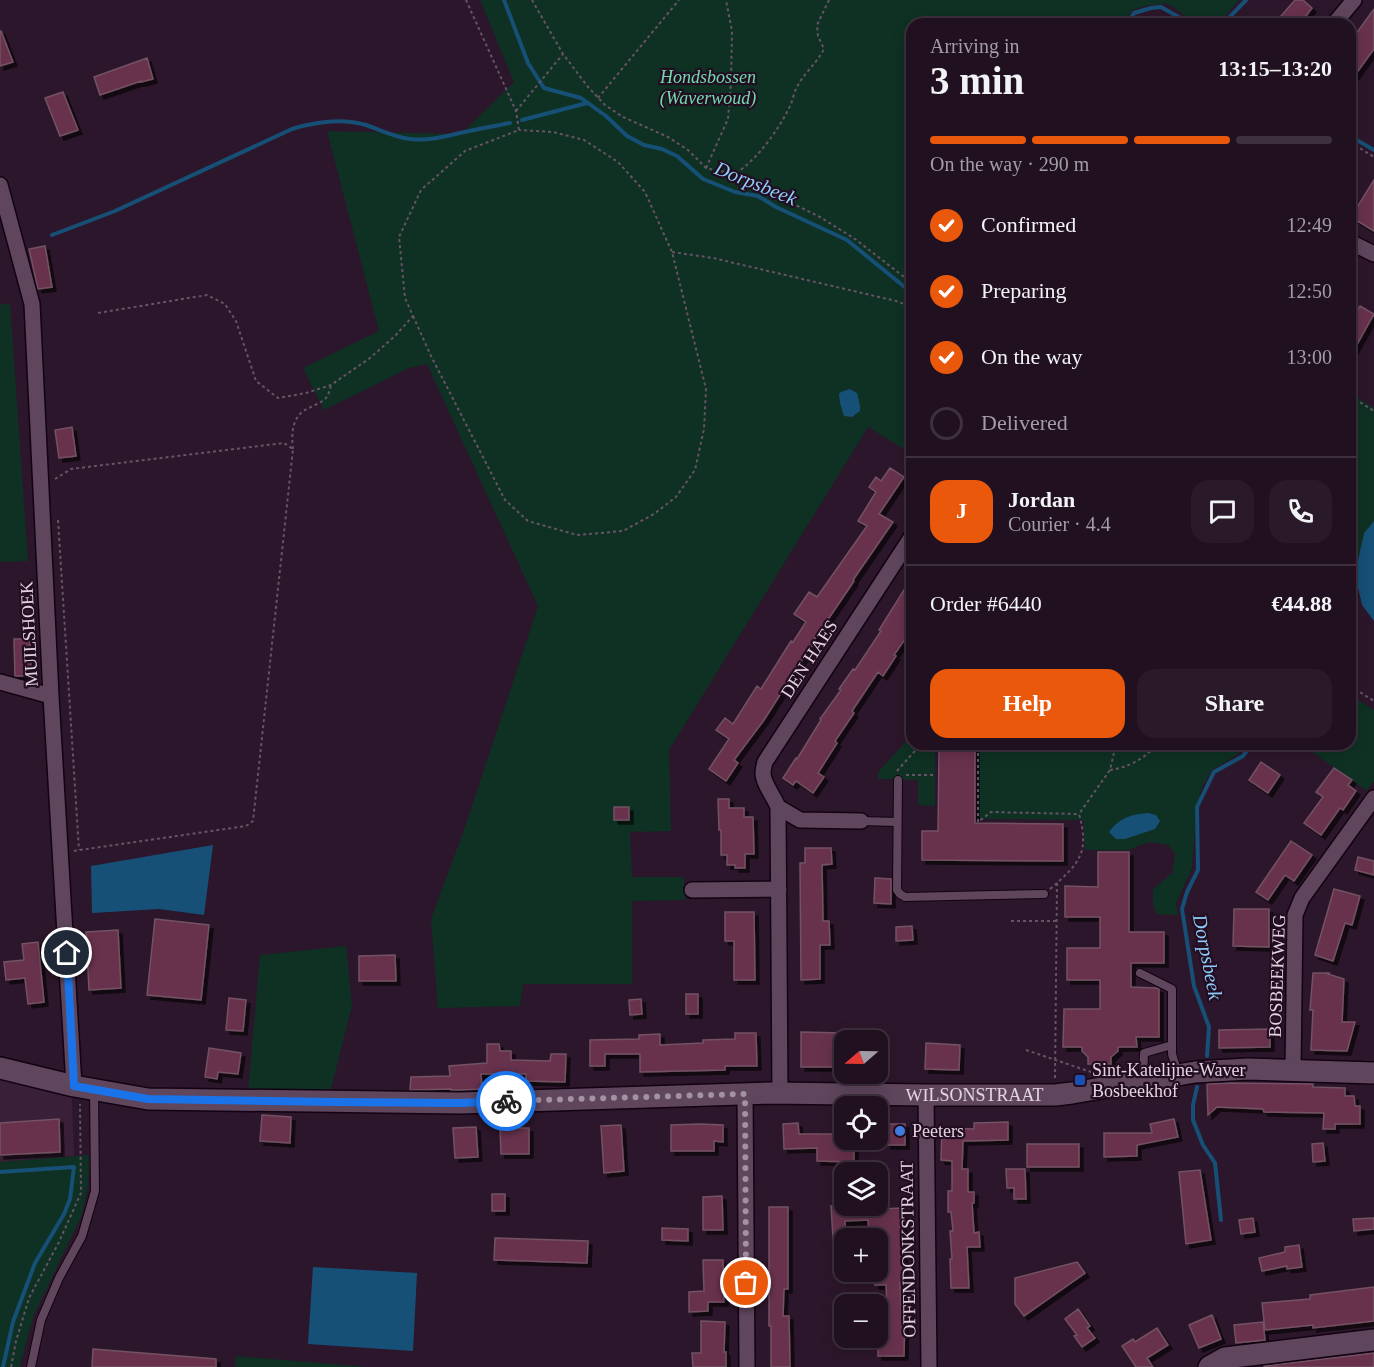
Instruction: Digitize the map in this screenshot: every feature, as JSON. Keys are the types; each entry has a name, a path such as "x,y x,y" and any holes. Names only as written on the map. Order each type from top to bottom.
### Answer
{"street":[{"path":"1339,18 1354,0"},
{"name":"MUILSHOEK","path":"0,185 32,304 61,853 82,1087"},
{"path":"1356,245 1374,254"},
{"name":"DEN HAES","path":"780,1094 778,807 763,774 765,762 906,545"},
{"path":"0,682 51,696"},
{"name":"BOSBEEKWEG","path":"1293,1071 1295,915 1302,898 1374,798"},
{"path":"778,807 800,820 861,821"},
{"path":"692,890 779,889"},
{"name":"WILSONSTRAAT","path":"0,1068 148,1099 460,1103 745,1094 1055,1095 1195,1072 1248,1069 1374,1073"},
{"path":"745,1094 747,1367"},
{"name":"OFFENDONKSTRAAT","path":"926,1095 929,1367"},
{"path":"1209,1367 1226,1358 1374,1340"}],"lane":[{"path":"898,780 897,890 900,894 905,897 1044,894"},
{"path":"861,821 897,822"},
{"path":"1140,973 1172,989 1172,1054 1178,1075"},
{"path":"1143,1081 1144,1053 1172,1045"},
{"path":"30,1367 41,1320 59,1278 82,1236 95,1191 82,1087"}],"path":[{"path":"466,0 516,111 519,130"},
{"path":"532,0 563,54 605,105 622,117 668,137 688,150 706,168 736,173 820,218 871,250 906,278"},
{"path":"598,98 680,0"},
{"path":"706,168 728,119 732,31 726,0"},
{"path":"736,173 745,167 781,124 797,87 820,57 824,49 818,36 817,25 829,0"},
{"path":"516,111 563,54"},
{"path":"519,130 553,132 584,140 618,162 645,192 672,252 706,389 704,429 695,470 676,498 654,514 623,531 577,535 528,521 505,500 431,356 405,298 399,237 421,190 465,151 519,130"},
{"path":"1356,146 1374,157"},
{"path":"672,252 713,258 906,305"},
{"path":"98,313 207,295 225,304 236,321 256,381 278,398 306,393 331,385 370,358 396,336 413,316"},
{"path":"61,853 246,826 253,821 293,449 291,436 298,416 304,410 324,401 331,385"},
{"path":"1356,400 1374,411"},
{"path":"55,478 71,469 95,466 284,443 293,449"},
{"path":"57,513 79,850"},
{"path":"1356,690 1374,701"},
{"path":"915,750 897,770 897,775 936,775"},
{"path":"978,750 978,822 991,812 1079,814"},
{"path":"1044,894 1072,868 1082,854 1082,827 1079,814 1110,770 1115,750"},
{"path":"1110,770 1121,769 1152,750"},
{"path":"1055,1095 1057,883"},
{"path":"1011,921 1056,921"},
{"path":"1026,1050 1091,1072"},
{"path":"11,1367 29,1298 59,1242 81,1193 82,1087"}],"shaded area":[{"path":"0,1079 72,1097 74,1156 0,1162"}],"green space":[{"name":"Hondsbossen (Waverwoud)","path":"480,0 1239,0 1223,18 1189,18 1165,4 1132,10 1127,18 906,18 906,450 868,427 669,750 671,831 630,832 632,877 684,877 685,900 632,901 632,984 523,984 520,1006 438,1008 431,919 464,830 538,606 427,364 409,368 324,410 303,368 379,331 327,131 461,134 514,82"},
{"path":"10,303 28,561 0,562 0,305"},
{"path":"1356,396 1374,408 1374,521 1364,533 1356,569"},
{"path":"1356,699 1374,710 1374,781 1367,791 1309,750 1356,750"},
{"path":"906,742 906,750 935,750 935,806 918,805 918,780 878,779 878,772"},
{"path":"979,750 1240,750 1237,755 1212,770 1202,787 1197,807 1192,868 1176,904 1178,915 1156,914 1153,903 1153,889 1172,873 1175,854 1168,845 1149,842 1128,850 1085,850 1083,820 979,819"},
{"path":"346,946 352,1006 331,1089 248,1092 260,955"},
{"path":"89,1155 88,1186 82,1215 34,1315 20,1367 0,1367 0,1162"},
{"path":"236,1356 368,1367 235,1367"}],"water":[{"path":"850,389 857,393 860,406 860,411 852,417 844,416 839,394"},
{"path":"1374,521 1374,621 1362,605 1356,578 1364,533"},
{"path":"1148,813 1156,815 1160,821 1155,829 1125,839 1116,839 1109,832 1117,823 1126,818"},
{"path":"213,845 204,915 159,909 92,913 91,866"},
{"path":"313,1267 417,1273 413,1351 308,1344"}],"building":[{"path":"1295,0 1303,0 1312,8 1304,18 1279,18"},
{"path":"1374,9 1374,49 1356,74 1356,34"},
{"path":"0,31 13,62 0,66"},
{"path":"147,58 153,79 100,95 94,77"},
{"path":"63,92 78,130 60,136 45,98"},
{"path":"1374,180 1374,231 1356,220 1356,209"},
{"path":"45,246 52,287 38,289 29,249"},
{"path":"1360,306 1374,314 1356,346 1356,312"},
{"path":"72,427 76,456 59,458 55,430"},
{"path":"890,468 904,477 879,514 893,522 853,580 764,720 734,760 738,763 726,781 709,769 729,739 716,730 725,718 733,724 757,686 761,689 791,641 793,642 806,622 794,614 809,592 817,597 867,526 858,521 876,492 869,487 876,477 881,481"},
{"path":"906,587 906,638 894,655 896,656 883,676 878,672 852,711 854,713 835,741 837,743 818,773 824,777 813,793 796,781 793,785 783,778 841,690 839,689 853,669 855,670 881,631 879,630"},
{"path":"14,639 30,639 31,676 15,676"},
{"path":"939,750 975,750 975,823 1063,824 1063,861 922,860 922,831 938,831"},
{"path":"1261,762 1280,775 1268,793 1249,780"},
{"path":"1334,768 1352,780 1348,785 1356,791 1343,810 1340,808 1321,835 1304,823 1323,797 1316,792"},
{"path":"718,799 729,799 729,808 744,808 744,817 753,817 754,854 745,854 745,868 727,865 727,855 721,855"},
{"path":"614,807 629,807 629,820 614,820"},
{"path":"1291,841 1312,855 1294,881 1285,875 1268,900 1256,892"},
{"path":"805,848 831,848 832,864 822,865 823,921 829,921 830,945 820,945 820,979 801,980 800,863 805,863"},
{"path":"1098,852 1129,852 1129,932 1164,932 1164,963 1131,963 1131,987 1159,989 1159,1037 1136,1037 1137,1047 1118,1047 1118,1051 1111,1057 1111,1064 1106,1064 1106,1067 1094,1067 1094,1064 1088,1064 1088,1057 1082,1051 1082,1047 1063,1047 1064,1009 1100,1009 1100,980 1067,980 1067,948 1100,948 1100,917 1065,917 1065,886 1098,887"},
{"path":"1358,857 1374,861 1374,875 1355,870"},
{"path":"875,878 891,879 891,904 874,903"},
{"path":"1334,889 1360,896 1352,925 1345,923 1333,961 1315,955"},
{"path":"1234,909 1269,909 1269,947 1233,946"},
{"path":"725,912 754,912 755,980 734,980 734,941 725,941"},
{"path":"155,919 209,925 201,1000 147,995"},
{"path":"912,926 913,940 896,941 896,927"},
{"path":"118,930 121,988 89,990 86,932"},
{"path":"38,942 44,1002 28,1004 25,978 6,980 4,962 24,960 22,944"},
{"path":"395,955 396,981 359,981 359,956"},
{"path":"1313,973 1329,973 1344,979 1342,1022 1355,1022 1347,1051 1311,1050 1313,1010 1310,1010"},
{"path":"686,994 698,994 698,1014 686,1014"},
{"path":"229,998 246,1000 243,1031 226,1030"},
{"path":"641,999 642,1014 630,1015 629,1000"},
{"path":"1270,1029 1270,1047 1219,1048 1219,1030"},
{"path":"801,1032 834,1033 834,1067 801,1067"},
{"path":"735,1033 756,1033 757,1066 725,1066 725,1070 640,1072 640,1054 605,1054 605,1066 590,1066 590,1040 639,1039 639,1035 660,1034 660,1045 703,1043 703,1040 735,1039"},
{"path":"926,1043 960,1045 959,1070 925,1069"},
{"path":"487,1044 499,1044 500,1051 511,1051 511,1060 550,1061 551,1054 566,1054 565,1082 526,1081 526,1074 481,1074 482,1089 410,1090 411,1077 450,1076 449,1066 487,1063"},
{"path":"209,1048 241,1053 238,1074 218,1072 217,1079 205,1077"},
{"path":"1207,1084 1313,1084 1313,1087 1345,1088 1345,1096 1354,1096 1355,1106 1360,1106 1360,1124 1335,1124 1335,1129 1323,1129 1324,1113 1264,1112 1263,1109 1217,1107 1208,1115"},
{"path":"262,1115 291,1117 290,1143 260,1141"},
{"path":"59,1119 60,1152 0,1155 0,1123"},
{"path":"1174,1119 1178,1137 1137,1145 1137,1156 1104,1157 1104,1133 1152,1133 1150,1124"},
{"path":"1008,1122 1008,1140 963,1141 962,1169 968,1169 968,1192 974,1192 974,1203 972,1203 974,1233 979,1232 980,1247 967,1247 969,1288 951,1288 950,1231 953,1231 951,1212 948,1212 948,1191 952,1191 952,1161 941,1160 942,1128 974,1129 974,1123"},
{"path":"798,1123 799,1134 834,1134 834,1150 854,1150 854,1162 817,1161 817,1148 784,1149 783,1124"},
{"path":"888,1124 905,1124 905,1145 888,1145"},
{"path":"621,1125 624,1171 604,1173 601,1126"},
{"path":"671,1125 723,1125 723,1142 714,1141 714,1151 671,1151"},
{"path":"476,1127 478,1157 455,1158 453,1128"},
{"path":"500,1128 529,1128 529,1154 501,1154"},
{"path":"1323,1143 1325,1161 1313,1162 1312,1144"},
{"path":"1027,1144 1079,1144 1079,1167 1027,1167"},
{"path":"1006,1169 1025,1169 1026,1199 1014,1199 1014,1188 1007,1188"},
{"path":"1200,1170 1211,1240 1186,1244 1179,1172"},
{"path":"492,1194 505,1194 505,1211 492,1211"},
{"path":"722,1196 723,1230 703,1230 703,1197"},
{"path":"831,1206 834,1206 834,1216 888,1216 888,1209 902,1208 904,1282 900,1282 901,1305 905,1305 904,1356 878,1356 878,1348 888,1348 888,1294 886,1285 875,1285 875,1282 888,1282 888,1228 869,1228 868,1220 845,1221 845,1228 834,1228 834,1254"},
{"path":"769,1207 788,1207 788,1289 784,1289 783,1316 789,1316 790,1367 771,1367"},
{"path":"1253,1218 1255,1232 1241,1234 1239,1220"},
{"path":"1374,1218 1374,1229 1354,1231 1353,1219"},
{"path":"662,1228 688,1229 688,1241 662,1240"},
{"path":"495,1238 588,1241 587,1263 494,1260"},
{"path":"1299,1245 1302,1267 1287,1269 1287,1266 1262,1271 1259,1258 1285,1252 1285,1247"},
{"path":"703,1260 723,1260 724,1302 708,1302 708,1311 689,1312 689,1292 704,1291"},
{"path":"1077,1262 1085,1273 1024,1316 1015,1304 1015,1278"},
{"path":"1374,1287 1374,1321 1313,1328 1313,1325 1265,1330 1262,1303 1310,1299 1310,1295"},
{"path":"1078,1309 1090,1326 1087,1328 1095,1338 1082,1347 1074,1336 1077,1335 1065,1319"},
{"path":"1212,1315 1221,1339 1199,1348 1189,1325"},
{"path":"701,1321 725,1322 726,1367 693,1367 692,1353 701,1353"},
{"path":"1263,1322 1265,1340 1236,1343 1234,1325"},
{"path":"1157,1328 1168,1345 1147,1358 1153,1367 1136,1367 1122,1346 1133,1339 1135,1342"},
{"path":"93,1349 216,1359 216,1367 92,1367"},
{"path":"1374,1353 1374,1367 1264,1367 1264,1366"}],"waterway":[{"name":"Dorpsbeek","path":"504,0 528,63 544,88 581,98 606,116 627,136 644,145 662,149 677,156 703,179 735,192 758,196 776,207 847,240 906,288"},
{"path":"1229,18 1246,0"},
{"path":"1131,18 1134,13 1161,7 1180,18"},
{"path":"522,120 587,103"},
{"path":"52,235 115,211 292,129 319,123 348,122 366,125 404,138 423,139 510,123"},
{"path":"1356,140 1374,150"},
{"name":"Dorpsbeek","path":"1207,1056 1209,1027 1194,986 1182,909 1187,892 1198,870 1197,807 1214,772 1243,756 1247,750"},
{"name":"Dorpsbeek","path":"1197,1087 1193,1105 1193,1120 1203,1145 1215,1163 1221,1220"},
{"path":"0,1172 74,1167 70,1199 64,1214 35,1263 13,1322 3,1367"}],"way so far":[{"path":"506,1101 745,1094 746,1283"}],"place":[{"name":"Sint-Katelijne-Waver Bosbeekhof","path":"1080,1080"},
{"name":"Peeters","path":"900,1131"}],"route":[{"path":"67,953 74,1086 148,1099 460,1103 506,1101"}]}
